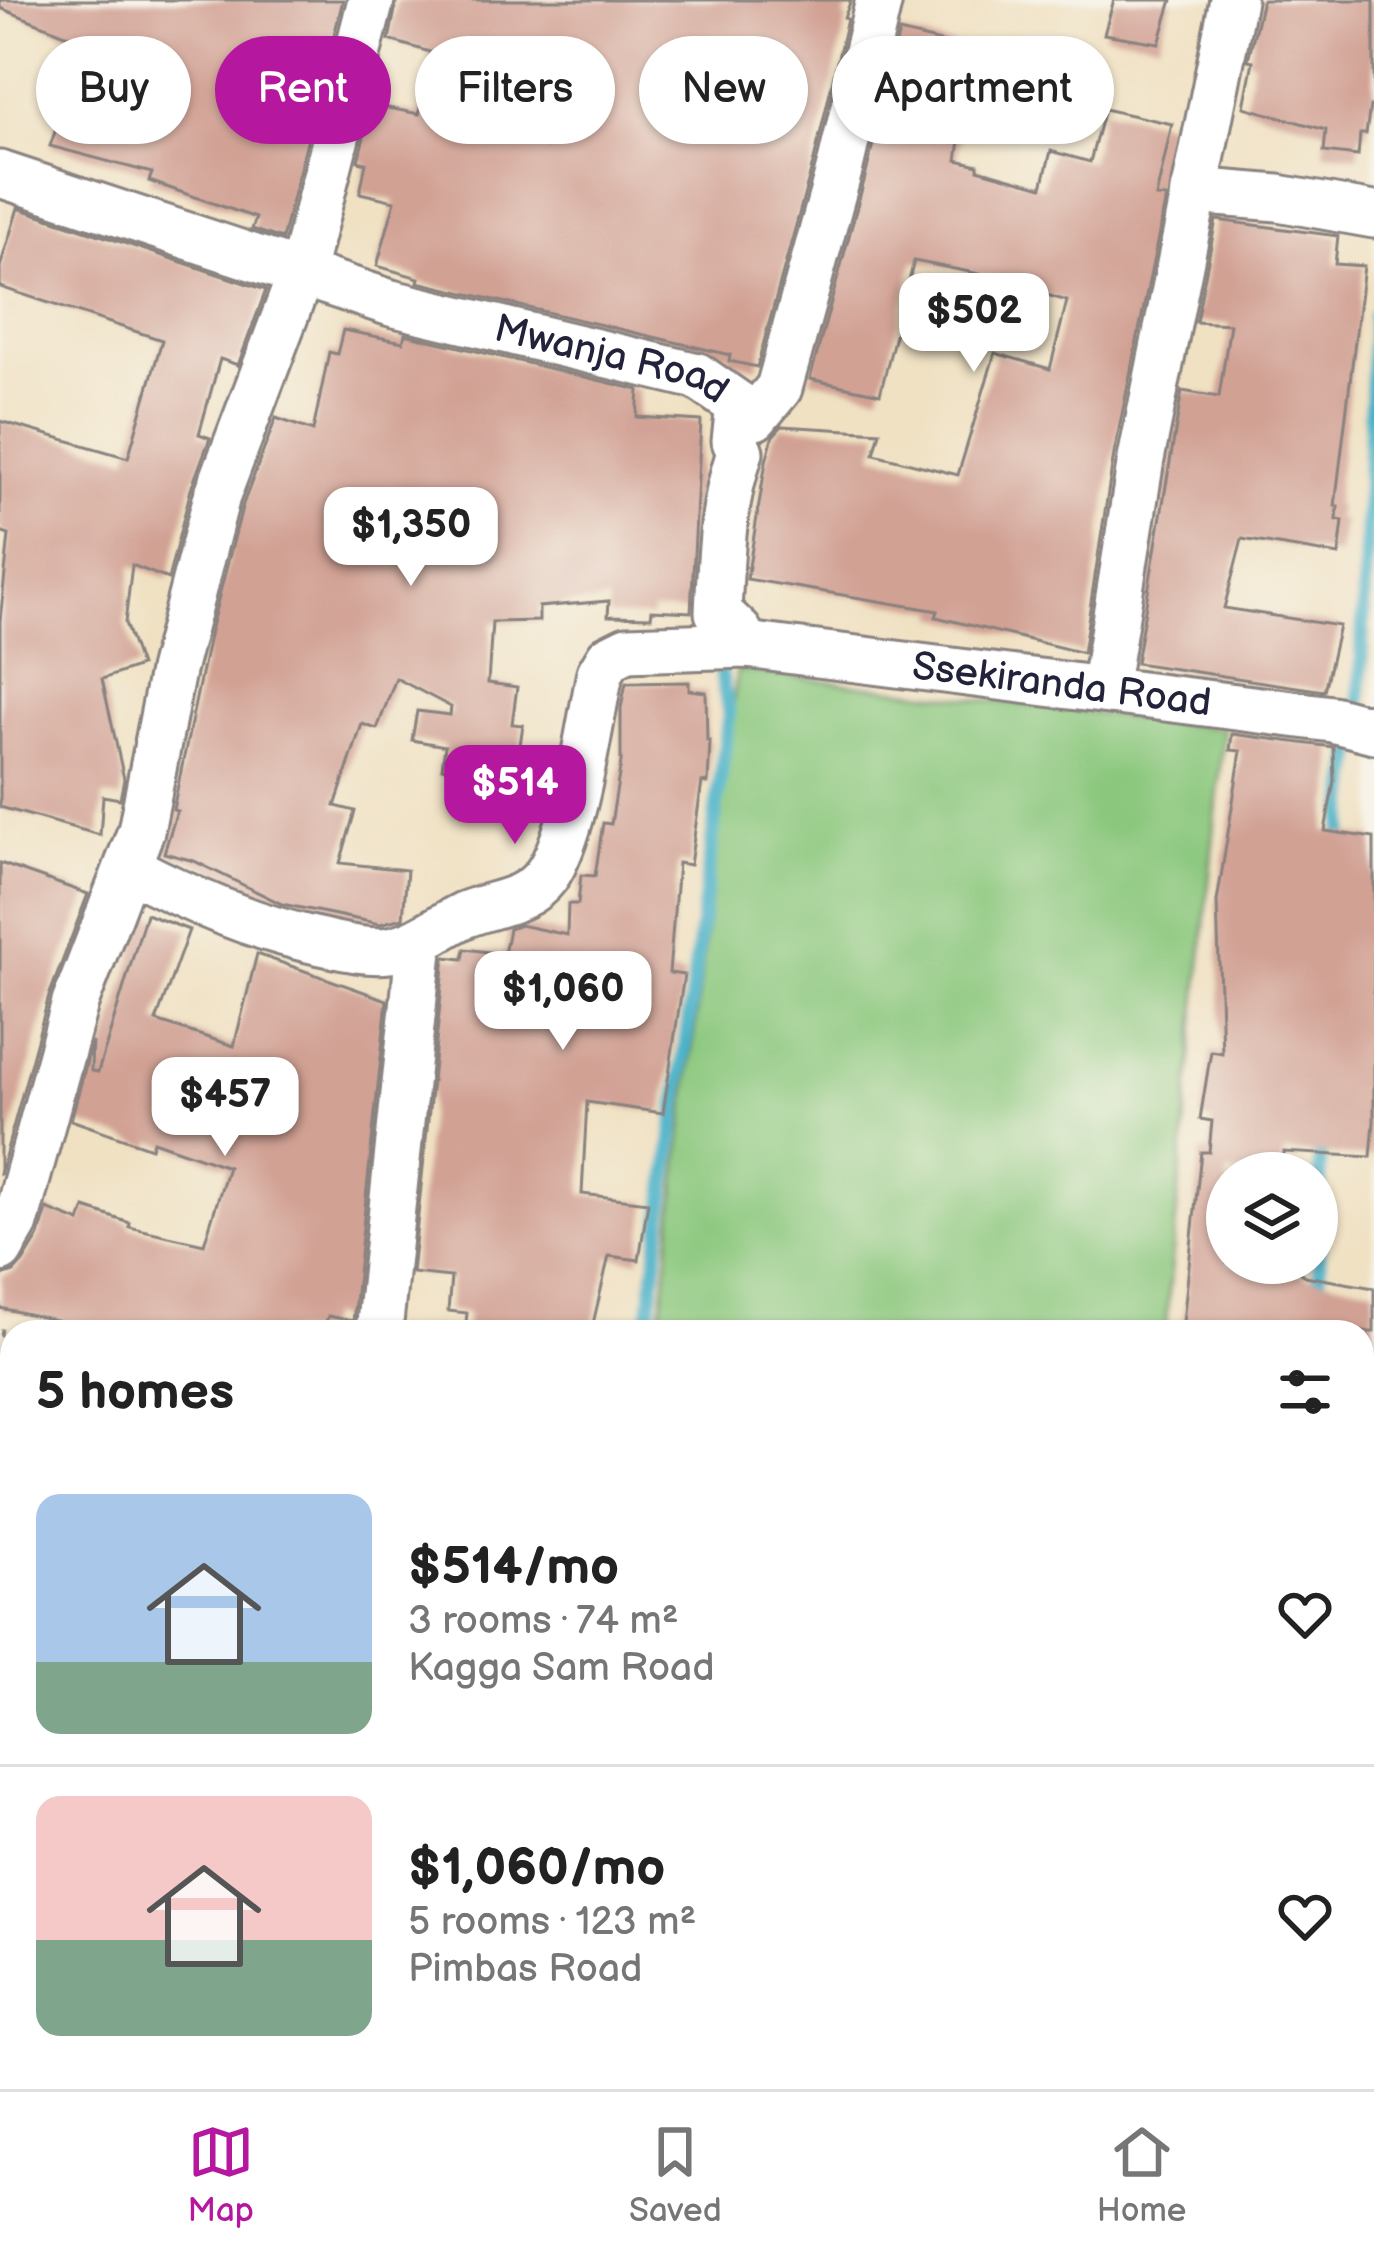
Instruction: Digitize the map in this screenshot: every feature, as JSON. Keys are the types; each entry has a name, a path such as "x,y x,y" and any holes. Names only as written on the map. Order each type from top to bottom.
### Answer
{"street":[{"path":"0,1249 15,1223 90,961 141,831 172,671 217,496 302,271 370,0"},
{"path":"740,405 755,417 779,388 840,166 879,0"},
{"path":"1104,690 1141,459 1233,0"},
{"name":"Mwanja Road","path":"0,174 391,302 697,376 740,405 735,441 740,452 727,490 719,549 718,612 740,632 746,645"},
{"path":"1194,191 1278,198 1353,212"},
{"name":"Ssekiranda Road","path":"421,940 466,914 531,892 548,874 566,826 600,673 609,658 627,649 746,645 1353,724"},
{"path":"129,868 193,902 268,930 352,949 388,950 421,940 380,1320"}],"green space":[{"path":"737,670 1224,729 1166,1320 660,1320"}],"building":[{"path":"0,0 343,0 334,36 215,36 215,144 306,144 282,239 252,229 256,218 149,181 152,173 50,146 191,144 191,36 70,36 0,8"},
{"path":"397,0 851,0 843,36 832,36 832,83 757,367 729,361 730,355 418,282 419,278 377,266 395,201 360,193 366,163 358,161 362,144 391,144 391,109 415,113 415,144 615,144 615,36 415,36 415,48 391,41"},
{"path":"1114,0 1172,0 1159,43 1104,34"},
{"path":"1262,0 1374,0 1374,107 1370,106 1366,134 1360,134 1358,156 1324,152 1326,130 1244,107 1253,61 1248,60"},
{"path":"1114,111 1172,124 1156,197 1166,198 1114,454 1083,653 936,617 938,611 747,579 766,461 773,436 782,426 880,432 874,454 958,475 995,353 1050,369 1067,301 1034,291 1036,285 914,261 880,394 810,379 873,144 959,144 957,160 1042,187 1051,151 1090,162 1095,144 1114,144"},
{"path":"18,208 266,290 238,365 220,359 199,434 210,438 191,489 168,579 132,565 125,623 140,666 102,679 124,779 120,799 103,796 100,835 0,807 0,621 9,535 0,532 0,421 128,458 162,340 0,287 0,267"},
{"path":"1216,220 1338,236 1335,264 1364,266 1335,506 1337,520 1343,521 1339,555 1242,539 1224,608 1339,626 1324,691 1136,663 1182,391 1219,397 1230,324 1196,322"},
{"path":"343,330 403,342 405,334 639,390 637,417 701,421 691,612 652,610 651,617 608,616 609,601 539,607 539,621 492,622 488,683 517,687 512,724 523,725 518,758 493,754 489,776 442,768 445,746 412,740 417,711 450,715 451,707 396,678 377,729 362,724 335,806 355,811 340,863 407,870 403,918 380,924 282,904 194,861 164,853 177,811 173,810 210,631 243,504 276,418 313,431 329,352 337,354"},
{"path":"689,682 689,690 706,692 710,741 708,783 702,782 690,865 678,863 669,973 684,975 663,1113 587,1102 582,1194 648,1202 639,1260 609,1256 594,1320 466,1320 467,1313 448,1311 451,1277 412,1273 445,957 463,959 465,949 504,954 509,929 520,925 567,935 568,904 578,904 581,875 595,876 603,823 611,824 626,683"},
{"path":"1232,734 1333,747 1334,781 1325,831 1374,838 1371,1157 1338,1152 1209,1152 1212,1121 1200,1119 1211,1051 1222,1053 1217,902 1241,751 1230,750"},
{"path":"0,863 88,894 49,996 0,1175"},
{"path":"146,914 189,930 156,1021 234,1046 257,954 387,1000 353,1320 328,1316 327,1320 56,1320 0,1308 2,1276 23,1262 39,1236 47,1209 80,1222 85,1208 130,1223 129,1227 204,1244 228,1167 153,1141 151,1148 71,1120 92,1042 91,1071 98,1072"},
{"path":"1201,1152 1206,1152 1206,1284 1338,1282 1374,1288 1374,1320 1183,1320"}],"waterway":[{"path":"1341,848 1360,703 1374,316"},
{"path":"649,1320 729,713 717,654"},
{"path":"1319,1320 1320,1139"}]}
